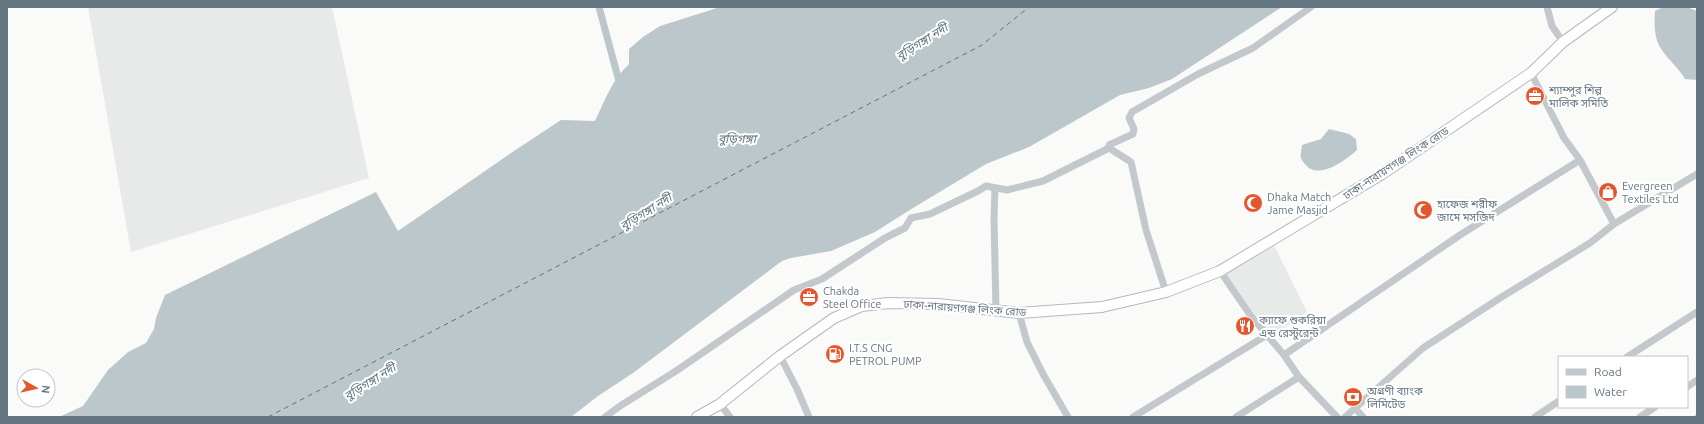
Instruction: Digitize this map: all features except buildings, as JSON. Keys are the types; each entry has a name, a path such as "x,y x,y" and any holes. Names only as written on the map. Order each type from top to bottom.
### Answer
{"highway":[{"name":"ঢাকা-নারায়ণগঞ্জ লিংক রোড","path":"697,417 720,404 780,356 834,318 862,306 888,303 938,304 1019,312 1102,307 1166,292 1220,271 1382,174 1530,73 1562,42 1612,7"}],"street":[{"path":"605,417 676,371 794,290 822,279 885,238 905,228 912,218 930,214 986,186 1007,190 1043,181 1109,148 1109,145 1133,134 1134,129 1129,118 1132,112 1198,74 1253,48 1311,7"},
{"path":"1547,7 1552,26 1562,42"},
{"path":"1530,73 1564,138 1580,160 1614,224"},
{"path":"1109,148 1131,162 1146,230 1166,292"},
{"path":"1284,355 1460,235 1580,160"},
{"path":"1345,417 1422,348 1590,243 1614,224 1697,174"},
{"path":"995,188 994,218 996,310"},
{"path":"1220,271 1251,316 1284,355 1299,377 1337,417"},
{"path":"1019,312 1028,342 1043,374 1068,417"},
{"path":"1629,356 1697,312"},
{"path":"1133,417 1267,335"},
{"path":"780,356 809,417"},
{"path":"1236,417 1299,377"},
{"path":"1688,386 1697,380"},
{"path":"1535,417 1558,402"},
{"path":"720,404 730,417"},
{"path":"1355,408 1362,417"},
{"path":"1640,417 1654,408"}],"shaded area":[{"path":"88,7 332,7 369,178 131,252"},
{"path":"1273,243 1307,312 1271,337 1224,271"}],"water":[{"name":"বুড়িগঙ্গা","path":"720,7 1282,7 1172,79 1149,88 1120,95 1029,147 986,164 875,232 831,251 782,261 633,373 598,396 571,417 59,417 83,406 108,370 128,352 146,343 154,329 156,318 165,295 376,192 398,231 561,120 595,121 613,84 629,64 629,49 643,37 660,26"},
{"path":"1663,7 1687,7 1697,11 1697,80 1685,79 1659,46 1655,31 1655,11"},
{"path":"1329,129 1349,134 1356,139 1357,150 1331,168 1316,171 1310,169 1301,159 1302,145 1321,139"}],"waterway":[{"path":"599,7 620,85"}],"ferry route":[{"path":"268,417 982,45 1029,7"}],"place":[{"name":"শ্যাম্পুর শিল্প মালিক সমিতি","path":"1535,96"},
{"name":"Evergreen Textiles Ltd","path":"1608,192"},
{"name":"Dhaka Match Jame Masjid","path":"1253,203"},
{"name":"হাফেজ শরীফ জামে মসজিদ","path":"1423,210"},
{"name":"Chakda Steel Office","path":"809,297"},
{"name":"ক্যাফে শুকরিয়া এন্ড রেস্টুরেন্ট","path":"1245,326"},
{"name":"I.T.S CNG PETROL PUMP","path":"835,354"},
{"name":"অগ্রণী ব্যাংক লিমিটেড","path":"1353,397"}],"water label":[{"name":"বুড়িগঙ্গা নদী","path":"922,42"},
{"name":"বুড়িগঙ্গা নদী","path":"646,212"},
{"name":"বুড়িগঙ্গা নদী","path":"370,382"}]}
